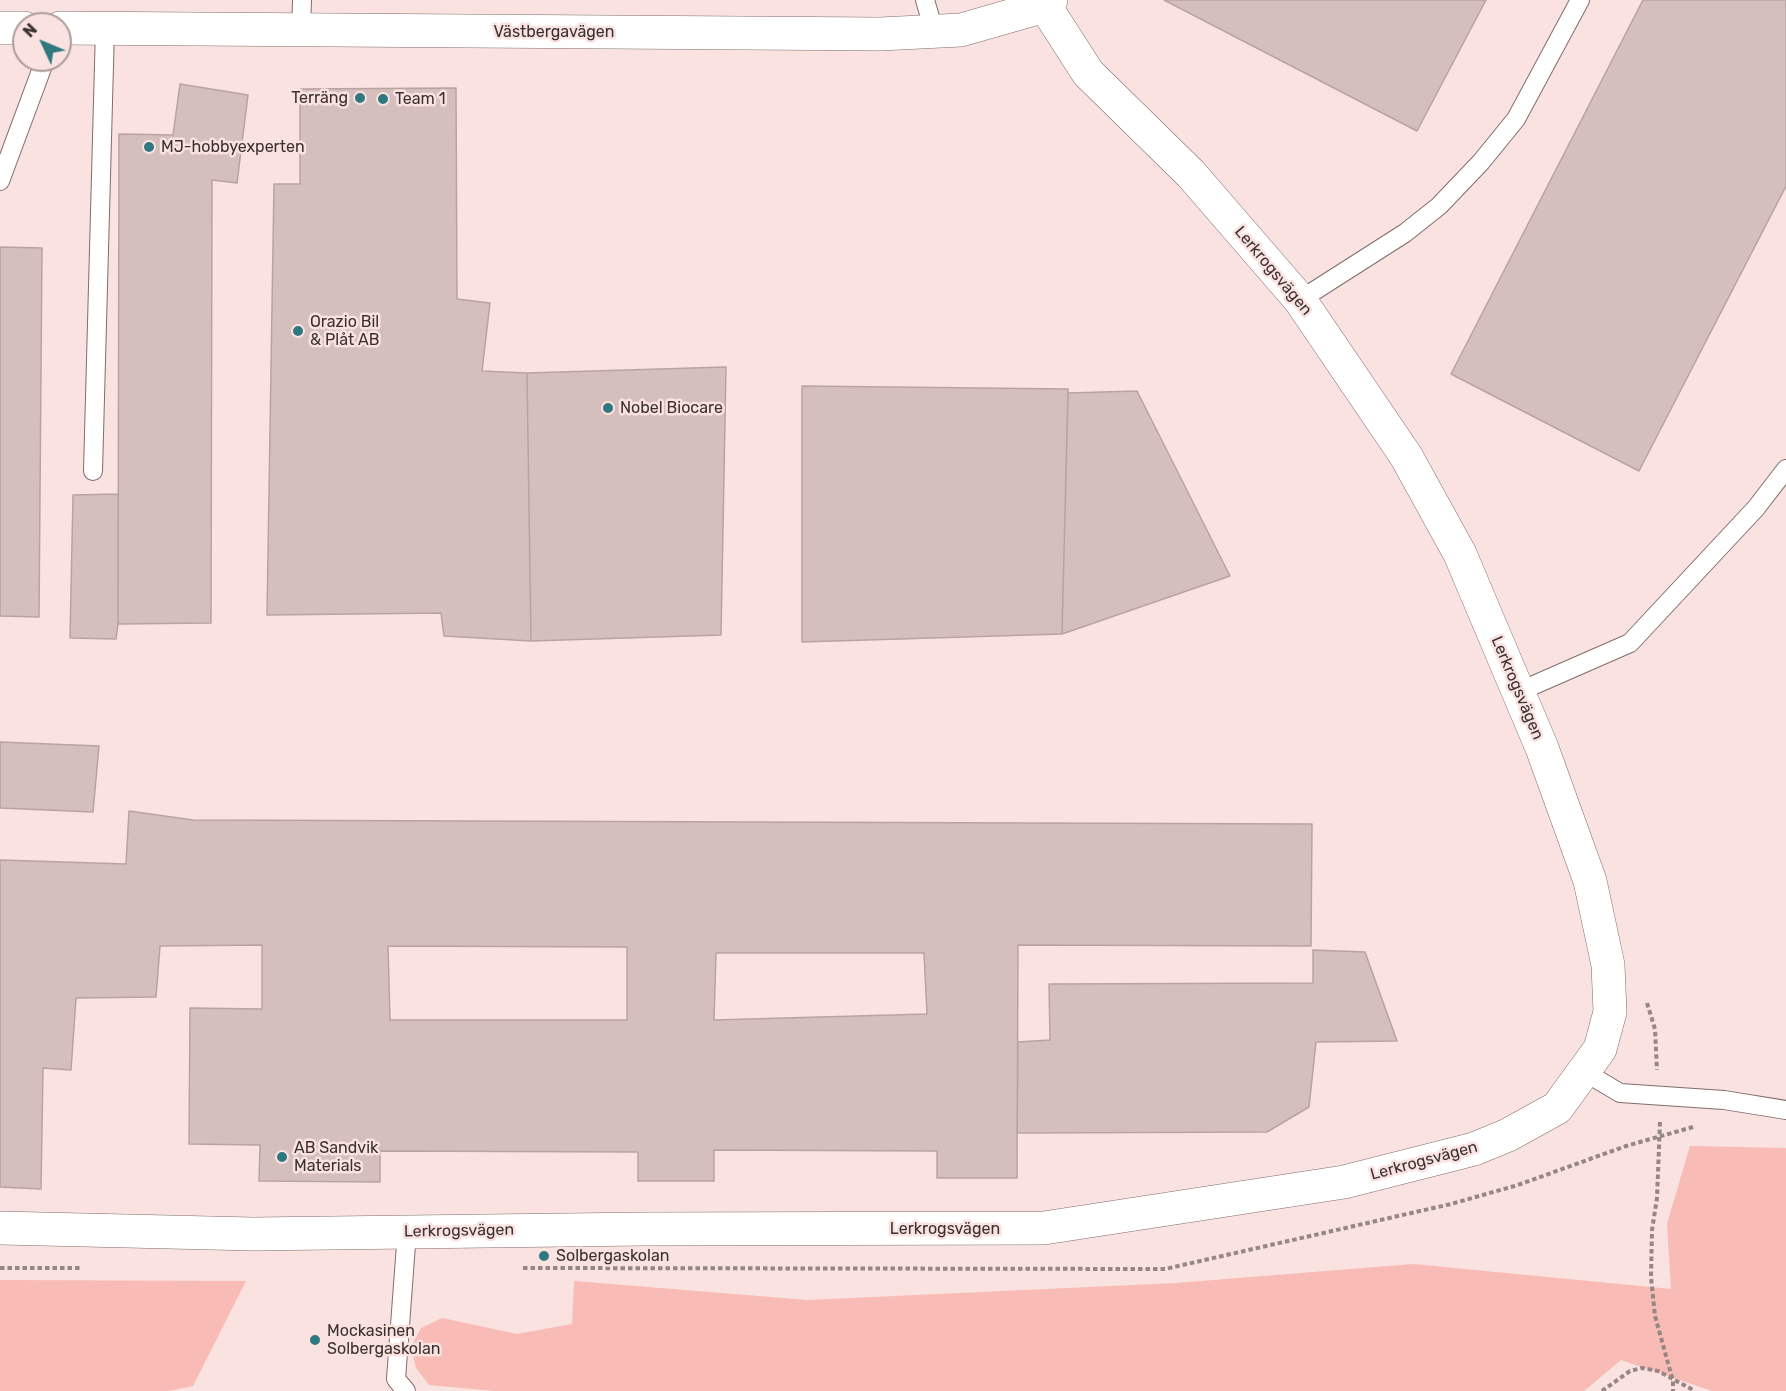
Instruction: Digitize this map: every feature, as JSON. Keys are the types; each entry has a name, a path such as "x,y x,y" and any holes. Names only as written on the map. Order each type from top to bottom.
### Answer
{"street":[{"name":"Västbergavägen","path":"72,28 105,28 301,15 880,34 961,30 1048,3"},
{"name":"Lerkrogsvägen","path":"0,1228 253,1234 407,1231 1044,1228 1344,1182 1474,1149 1508,1135 1557,1108 1600,1049 1610,1012 1608,965 1590,881 1542,748 1455,544 1406,456 1300,300 1191,174 1088,73 1048,3"}],"lane":[{"path":"925,0 934,31"},
{"path":"1300,300 1405,233 1439,206 1481,162 1516,119 1580,0"},
{"path":"93,471 105,28"},
{"path":"0,181 41,72"},
{"path":"1518,692 1630,643 1756,508 1786,469"},
{"path":"1583,1071 1620,1093 1724,1100 1786,1110"},
{"path":"405,1391 396,1379 402,1268 407,1231"}],"path":[{"path":"1565,1168 1626,1146 1704,1124"},
{"path":"1661,1136 1657,1198 1652,1230 1651,1277 1655,1316 1673,1381 1673,1391"},
{"path":"1602,1391 1630,1371 1642,1368 1658,1371 1695,1391"}],"shaded area":[{"path":"1690,1146 1786,1148 1786,1391 1712,1391 1621,1360 1584,1391 495,1391 429,1385 416,1368 411,1347 421,1328 442,1318 517,1334 572,1324 574,1281 808,1300 1176,1283 1413,1264 1671,1289 1667,1224"},
{"path":"0,1280 246,1281 193,1386 169,1391 0,1391"}],"building":[{"path":"1164,0 1486,0 1417,131"},
{"path":"1643,0 1786,0 1786,186 1639,471 1451,374"},
{"path":"180,84 248,95 237,183 212,180 211,623 118,624 119,134 173,135"},
{"path":"456,88 457,299 490,303 482,371 527,373 531,641 444,636 441,613 267,615 274,184 300,184 300,89"},
{"path":"0,247 42,248 39,617 0,616"},
{"path":"726,367 721,635 531,641 527,373"},
{"path":"802,386 1068,389 1062,634 802,642"},
{"path":"1137,391 1230,576 1062,634 1068,393"},
{"path":"118,494 116,639 70,638 73,495"},
{"path":"0,742 99,746 93,812 0,808"},
{"path":"129,811 193,820 1312,824 1311,946 1018,945 1017,1178 937,1178 937,1151 714,1150 714,1181 638,1181 638,1152 380,1151 380,1182 259,1181 260,1145 189,1144 190,1008 262,1009 262,945 160,946 156,997 76,998 71,1070 43,1068 41,1189 0,1187 0,860 126,864","holes":["388,946 627,947 627,1020 390,1020","716,953 924,953 927,1014 714,1020"]},
{"path":"1313,950 1365,952 1397,1041 1316,1042 1309,1107 1267,1132 1017,1133 1018,1042 1050,1040 1049,984 1313,983"}],"place":[{"name":"Terräng","path":"360,98"},
{"name":"Team 1","path":"383,99"},
{"name":"MJ-hobbyexperten","path":"149,147"},
{"name":"Orazio Bil & Plåt AB","path":"298,331"},
{"name":"Nobel Biocare","path":"608,408"},
{"name":"AB Sandvik Materials","path":"282,1157"},
{"name":"Solbergaskolan","path":"544,1256"},
{"name":"Mockasinen Solbergaskolan","path":"315,1340"}]}
